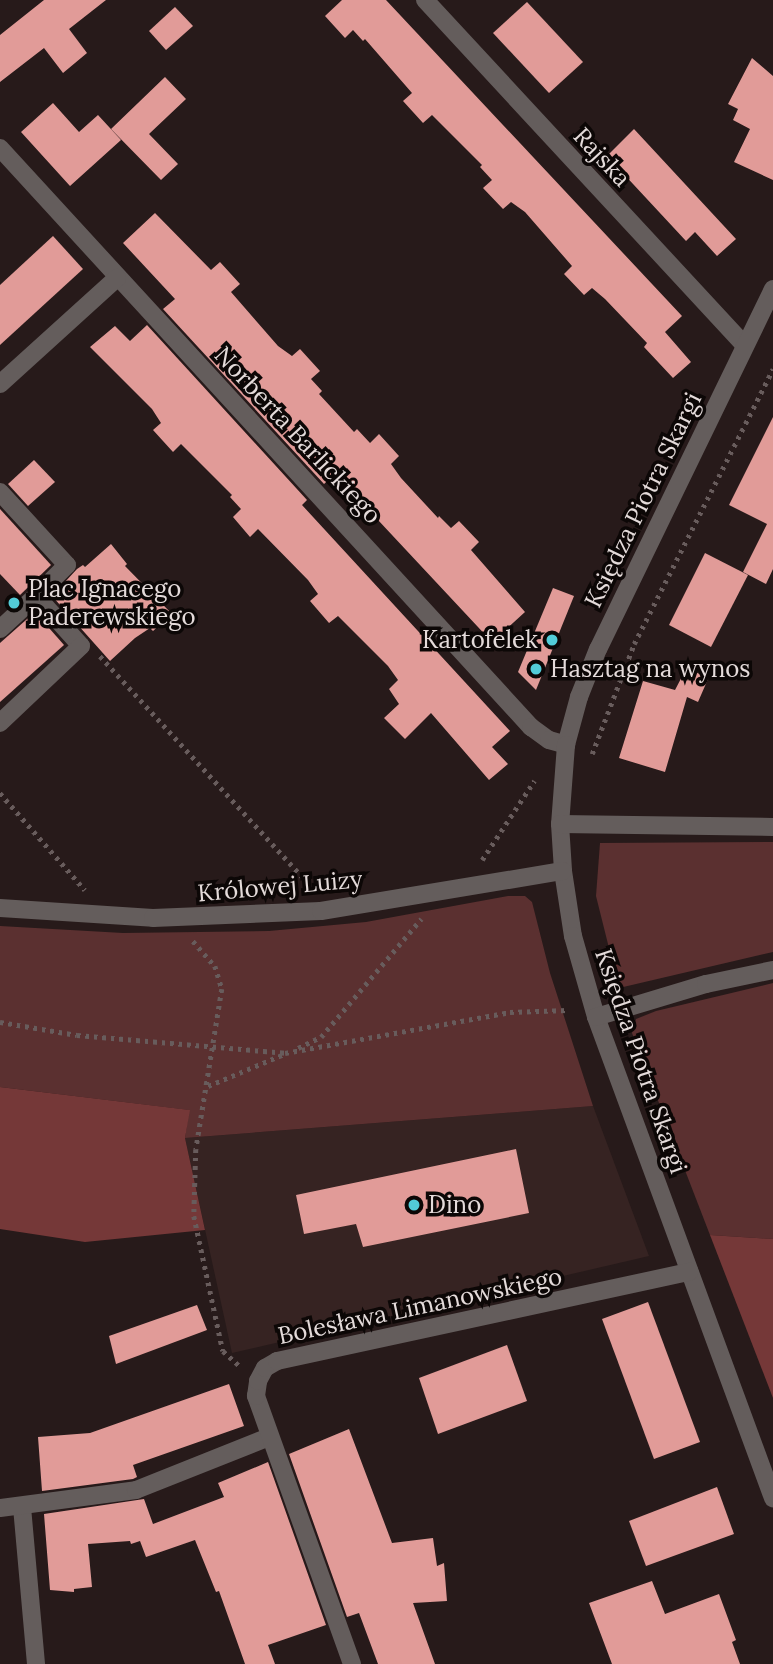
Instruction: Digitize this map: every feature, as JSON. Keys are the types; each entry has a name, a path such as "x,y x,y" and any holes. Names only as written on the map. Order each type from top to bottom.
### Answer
{"street":[{"name":"Rajska","path":"425,0 745,345"},
{"name":"Norberta Barlickiego","path":"0,148 531,727 549,740 566,745"},
{"path":"0,384 117,278"},
{"name":"Księdza Piotra Skargi","path":"773,289 598,649 579,697 566,745 560,824 563,871 573,936 596,1017 773,1498"},
{"path":"0,492 68,565 0,629"},
{"path":"0,723 82,646 36,596"},
{"path":"560,824 773,827"},
{"name":"Królowej Luizy","path":"0,908 153,918 321,911 563,871"},
{"path":"596,1017 706,984 773,970"},
{"name":"Bolesława Limanowskiego","path":"258,1381 265,1368 277,1361 690,1272"},
{"path":"258,1381 256,1396 269,1437 352,1664"},
{"path":"0,1508 136,1490 269,1437"},
{"path":"22,1507 36,1664"}],"path":[{"path":"590,762 635,644 773,369"},
{"path":"82,646 95,650 315,890"},
{"path":"207,1086 321,1037 427,911 456,889 479,864 534,780"},
{"path":"0,793 90,895"},
{"path":"153,918 184,934 202,949 215,966 222,989 196,1149 194,1216 223,1351 258,1381"},
{"path":"0,1022 77,1035 213,1049 288,1052 510,1012 568,1010"}],"shaded area":[{"path":"773,842 773,952 619,988 596,896 600,843"},
{"path":"508,896 525,896 532,902 550,973 593,1106 185,1138 189,1110 0,1087 0,926 123,933 269,931 366,922"},
{"path":"773,983 773,1239 710,1235 632,1033 636,1019 656,1011"},
{"path":"0,1087 190,1110 185,1138 205,1230 85,1242 0,1229"},
{"path":"593,1106 649,1256 232,1353 185,1138"},
{"path":"710,1235 773,1239 773,1398"}],"building":[{"path":"44,0 106,0 69,29 87,53 63,73 44,48 0,82 0,35"},
{"path":"342,0 386,0 682,316 665,332 691,362 673,378 644,347 647,343 605,299 592,288 584,295 564,274 572,266 525,212 511,202 503,209 483,188 492,180 480,167 482,165 432,115 423,123 403,101 412,93 365,39 363,41 353,30 345,38 325,16"},
{"path":"527,2 583,62 549,93 493,33"},
{"path":"175,7 193,26 166,50 149,31"},
{"path":"752,58 773,76 773,180 734,162 750,129 733,120 738,109 728,104"},
{"path":"165,77 186,99 149,134 178,164 161,180 111,129"},
{"path":"53,103 79,132 98,115 121,140 70,186 21,132"},
{"path":"634,129 736,239 717,256 695,232 686,241 607,156"},
{"path":"155,213 211,270 220,262 240,284 231,292 278,346 292,356 300,349 320,371 311,379 322,391 319,394 354,432 357,429 370,443 379,434 399,456 391,464 438,518 439,516 451,528 459,521 479,542 471,550 525,612 492,642 335,474 324,484 163,309 175,299 123,243"},
{"path":"53,236 83,269 0,345 0,285"},
{"path":"147,325 307,500 302,505 510,731 492,747 508,764 489,780 431,713 405,739 384,718 399,704 389,689 398,680 388,666 338,616 329,623 310,601 318,594 308,580 258,529 250,537 233,517 241,509 230,497 232,495 181,444 173,452 153,430 161,423 152,409 90,347 115,326 130,341"},
{"path":"773,417 773,569 766,584 743,572 767,524 729,505"},
{"path":"34,460 55,482 28,506 8,484"},
{"path":"0,509 51,565 20,595 0,574"},
{"path":"111,544 127,564 125,566 172,614 153,631 150,628 135,638 110,661 52,596 77,569 83,565 85,567"},
{"path":"705,553 748,575 711,647 669,625"},
{"path":"553,588 574,596 536,690 518,672"},
{"path":"35,612 64,645 0,702 0,643"},
{"path":"687,667 708,679 698,702 687,697 665,772 619,758 643,681 675,690"},
{"path":"516,1149 529,1213 363,1247 356,1224 304,1234 296,1195"},
{"path":"648,1302 700,1442 654,1459 602,1319"},
{"path":"197,1305 207,1330 116,1364 109,1336"},
{"path":"507,1345 527,1401 438,1434 419,1378"},
{"path":"229,1384 244,1426 133,1465 137,1477 133,1479 42,1491 38,1437 90,1433"},
{"path":"349,1429 392,1543 433,1538 437,1566 444,1563 447,1601 413,1603 435,1664 378,1664 359,1613 347,1617 289,1454"},
{"path":"268,1462 326,1625 268,1645 275,1664 245,1664 219,1591 216,1592 195,1540 146,1557 140,1541 131,1544 130,1541 88,1544 92,1587 74,1589 74,1592 50,1590 44,1514 144,1499 153,1524 224,1497 218,1483"},
{"path":"717,1487 734,1534 646,1566 629,1521"},
{"path":"652,1581 665,1614 719,1594 736,1640 732,1642 740,1664 612,1664 589,1603"}],"place":[{"name":"Plac Ignacego Paderewskiego","path":"14,603"},
{"name":"Kartofelek","path":"552,640"},
{"name":"Hasztag na wynos","path":"536,669"},
{"name":"Dino","path":"414,1205"}]}
